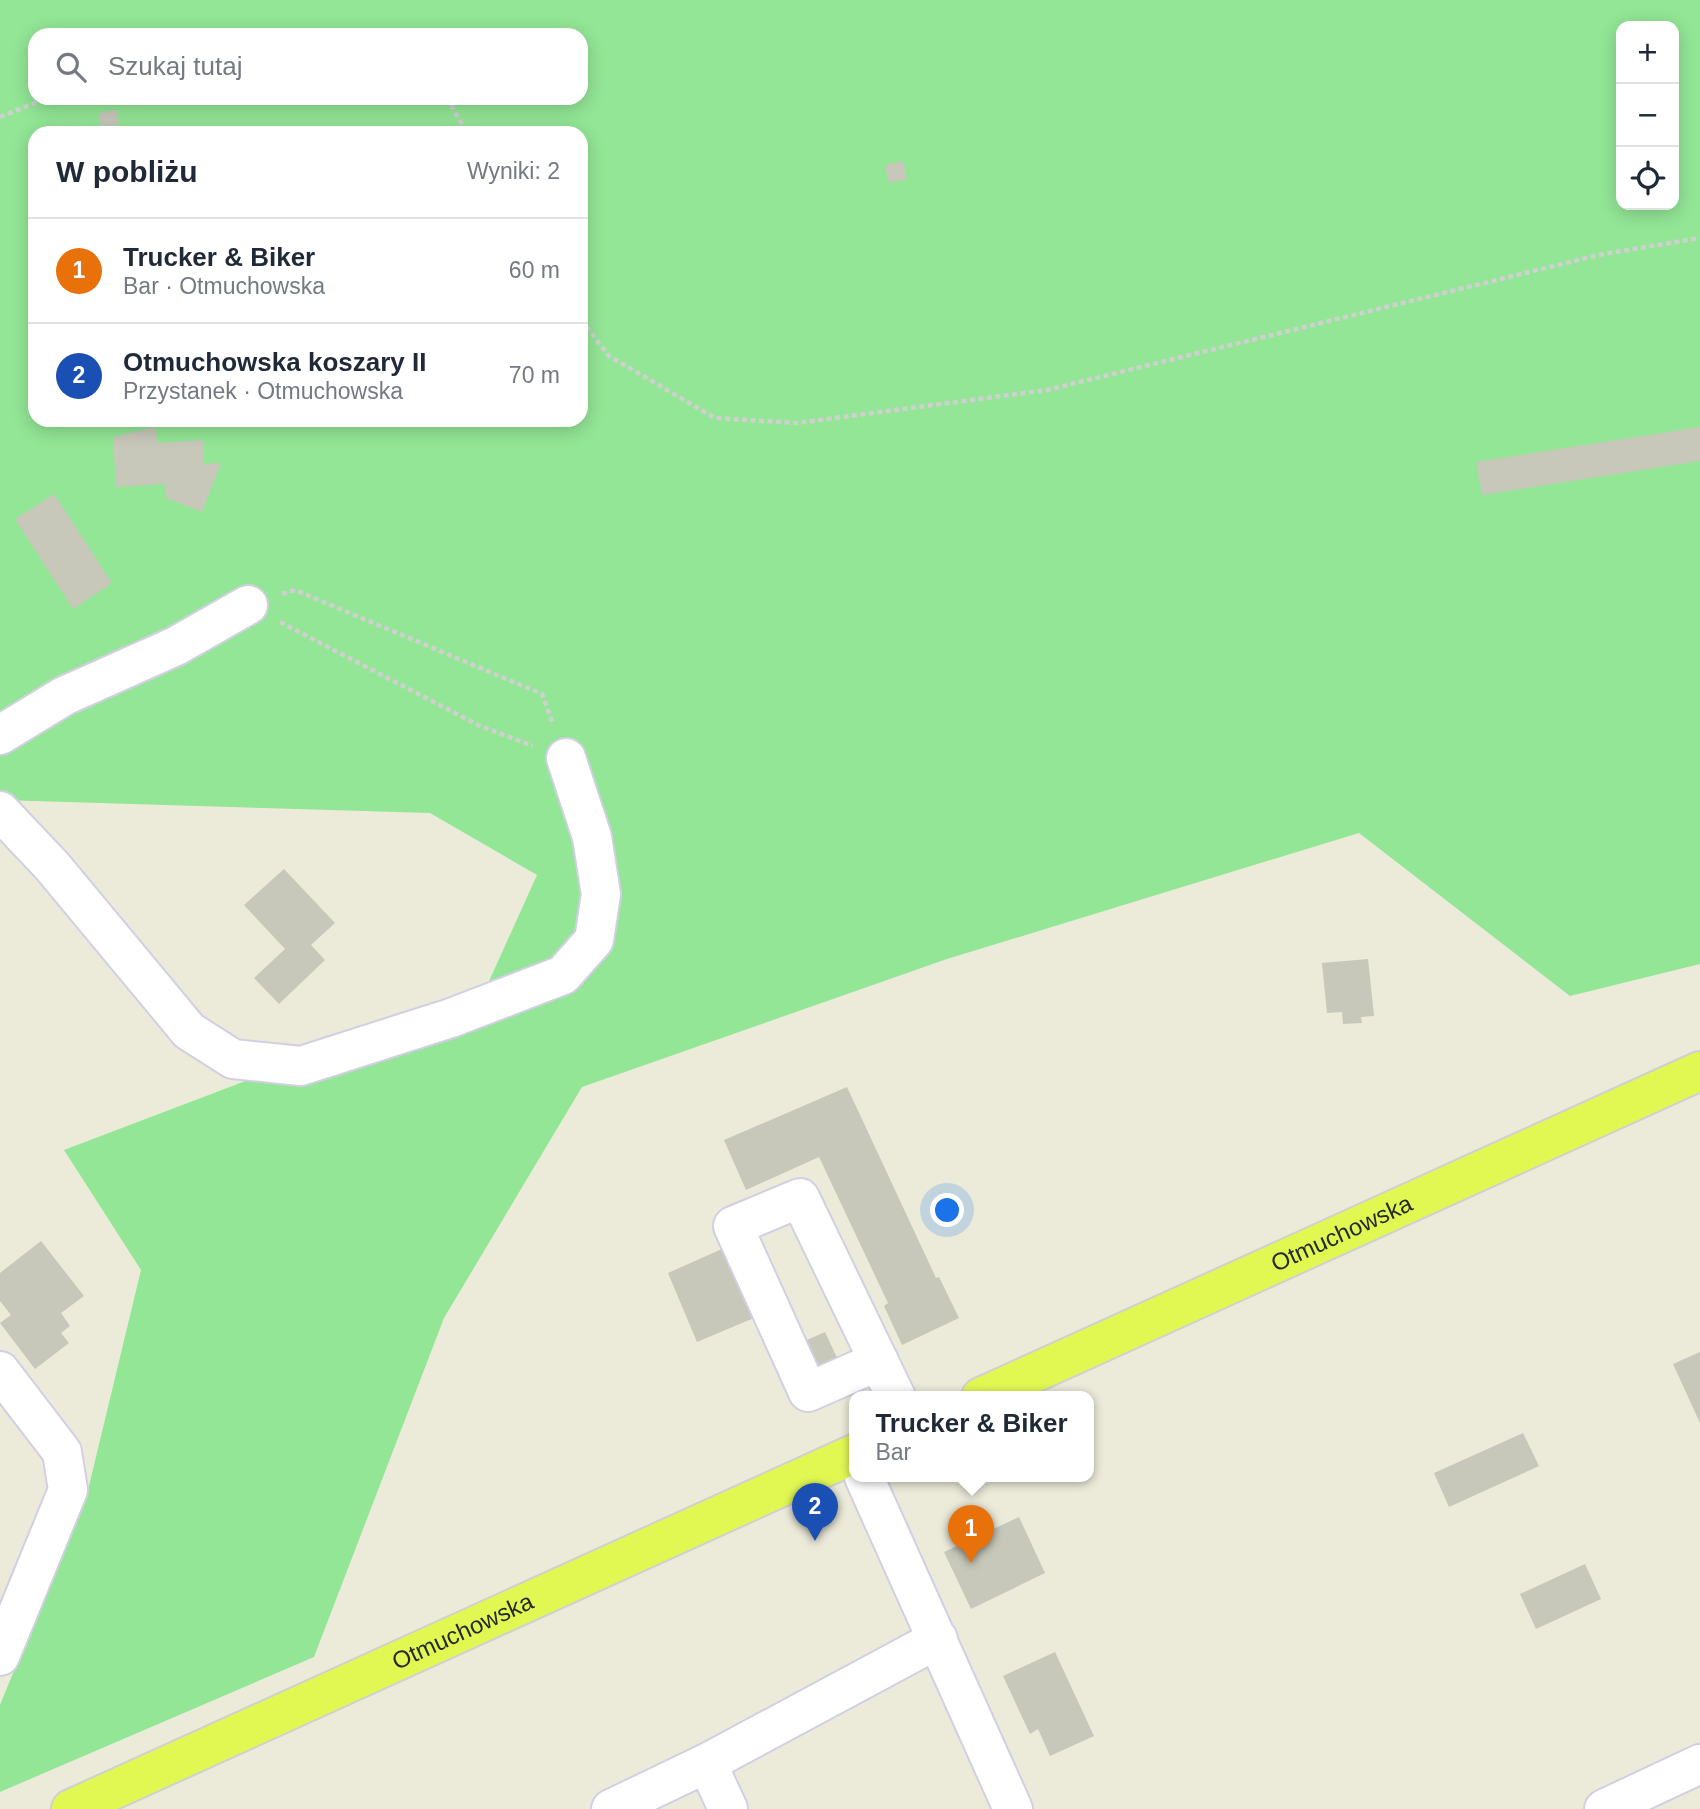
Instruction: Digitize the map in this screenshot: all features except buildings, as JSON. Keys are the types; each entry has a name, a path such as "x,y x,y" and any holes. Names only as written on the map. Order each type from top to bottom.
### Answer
{"main road":[{"name":"Otmuchowska","path":"994,1391 1700,1071"},
{"name":"Otmuchowska","path":"71,1809 849,1456"}],"street":[{"path":"0,735 64,696 176,646 248,605"},
{"path":"0,811 52,866 189,1031 233,1059 301,1066 451,1018 563,975 594,940 601,894 592,837 566,758"},
{"path":"879,1361 807,1392 733,1226 800,1198 879,1361 893,1391"},
{"path":"0,1371 62,1452 68,1490 0,1656"},
{"path":"866,1482 1013,1809"},
{"path":"611,1809 707,1763 938,1639"},
{"path":"707,1763 728,1809"},
{"path":"1604,1809 1700,1764"}],"path":[{"path":"0,117 30,105"},
{"path":"451,105 463,126"},
{"path":"588,329 609,356 715,418 797,423 1047,390 1603,254 1700,238"},
{"path":"248,605 295,590 542,694 566,758"},
{"path":"248,605 480,726 566,758"}],"green space":[{"path":"0,0 1700,0 1700,964 1570,996 1359,833 947,959 582,1087 444,1318 314,1657 0,1792 0,1705 88,1490 141,1270 64,1150 485,990 537,875 430,813 0,800"}],"place":[{"name":"Otmuchowska koszary II","path":"815,1541"},
{"name":"Trucker & Biker","path":"971,1563"}]}
